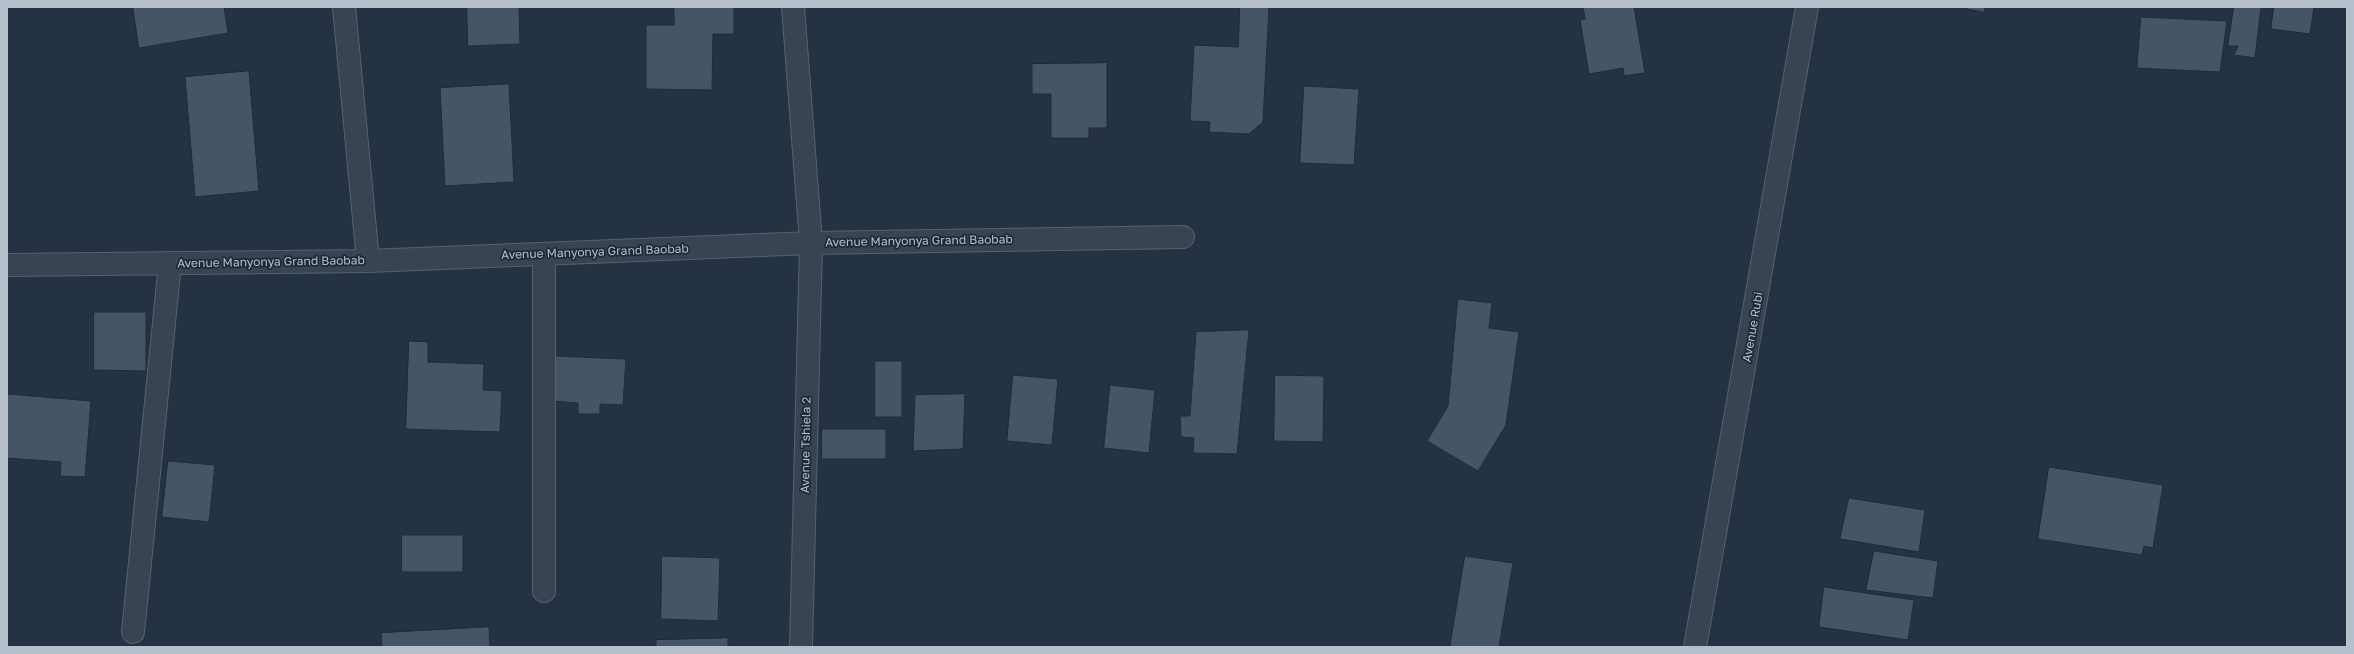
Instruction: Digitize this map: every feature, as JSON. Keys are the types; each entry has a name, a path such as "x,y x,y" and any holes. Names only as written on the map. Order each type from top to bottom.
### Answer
{"street":[{"path":"344,7 368,261"},
{"name":"Avenue Tshiela 2","path":"793,7 811,243 801,647"},
{"name":"Avenue Rubi","path":"1695,647 1807,7"},
{"name":"Avenue Manyonya Grand Baobab","path":"7,265 368,261 811,243 1183,237"},
{"path":"544,254 544,591"},
{"path":"133,632 170,263"}],"building":[{"path":"133,7 224,7 228,33 139,48"},
{"path":"467,7 519,7 520,44 468,46"},
{"path":"674,7 734,7 734,34 713,34 712,90 646,89 646,25 674,25"},
{"path":"1240,7 1269,7 1263,122 1249,134 1209,132 1210,122 1190,121 1194,45 1238,47"},
{"path":"1583,7 1634,7 1645,73 1624,76 1623,68 1589,74 1580,20 1585,19"},
{"path":"1957,7 1985,7 1984,12"},
{"path":"2234,7 2261,7 2255,58 2234,55 2238,46 2228,46"},
{"path":"2274,7 2314,7 2310,34 2271,29"},
{"path":"2141,17 2227,21 2220,72 2137,68"},
{"path":"1107,63 1107,128 1089,128 1089,138 1051,138 1051,94 1032,94 1032,64"},
{"path":"249,71 259,191 195,197 185,77"},
{"path":"509,84 514,182 445,186 440,88"},
{"path":"1304,86 1359,89 1354,165 1300,163"},
{"path":"1458,299 1492,303 1489,328 1519,332 1506,425 1478,471 1427,441 1448,406"},
{"path":"94,312 146,312 146,371 94,370"},
{"path":"1249,330 1237,454 1193,453 1194,438 1181,437 1180,416 1190,416 1196,332"},
{"path":"409,341 428,342 428,362 484,364 483,390 502,391 500,432 406,429"},
{"path":"554,356 626,359 623,405 600,404 600,414 578,414 578,403 552,401"},
{"path":"875,361 902,361 902,417 875,417"},
{"path":"1013,375 1058,379 1052,445 1007,441"},
{"path":"1275,375 1324,376 1323,442 1274,441"},
{"path":"1110,385 1155,390 1149,453 1104,448"},
{"path":"7,394 91,401 85,477 60,476 61,462 7,458"},
{"path":"965,394 963,449 913,451 915,395"},
{"path":"822,429 886,429 886,459 822,459"},
{"path":"168,461 215,465 209,522 162,517"},
{"path":"2049,467 2163,485 2153,548 2144,546 2142,555 2038,539"},
{"path":"1849,498 1925,510 1919,552 1840,539"},
{"path":"402,535 463,535 463,572 402,572"},
{"path":"1874,551 1938,561 1933,598 1866,590"},
{"path":"662,556 720,558 718,621 661,619"},
{"path":"1465,556 1513,563 1499,647 1450,647"},
{"path":"1824,587 1914,600 1908,640 1819,627"},
{"path":"489,627 490,647 382,647 381,633"},
{"path":"728,638 728,647 656,647 656,640"}]}
